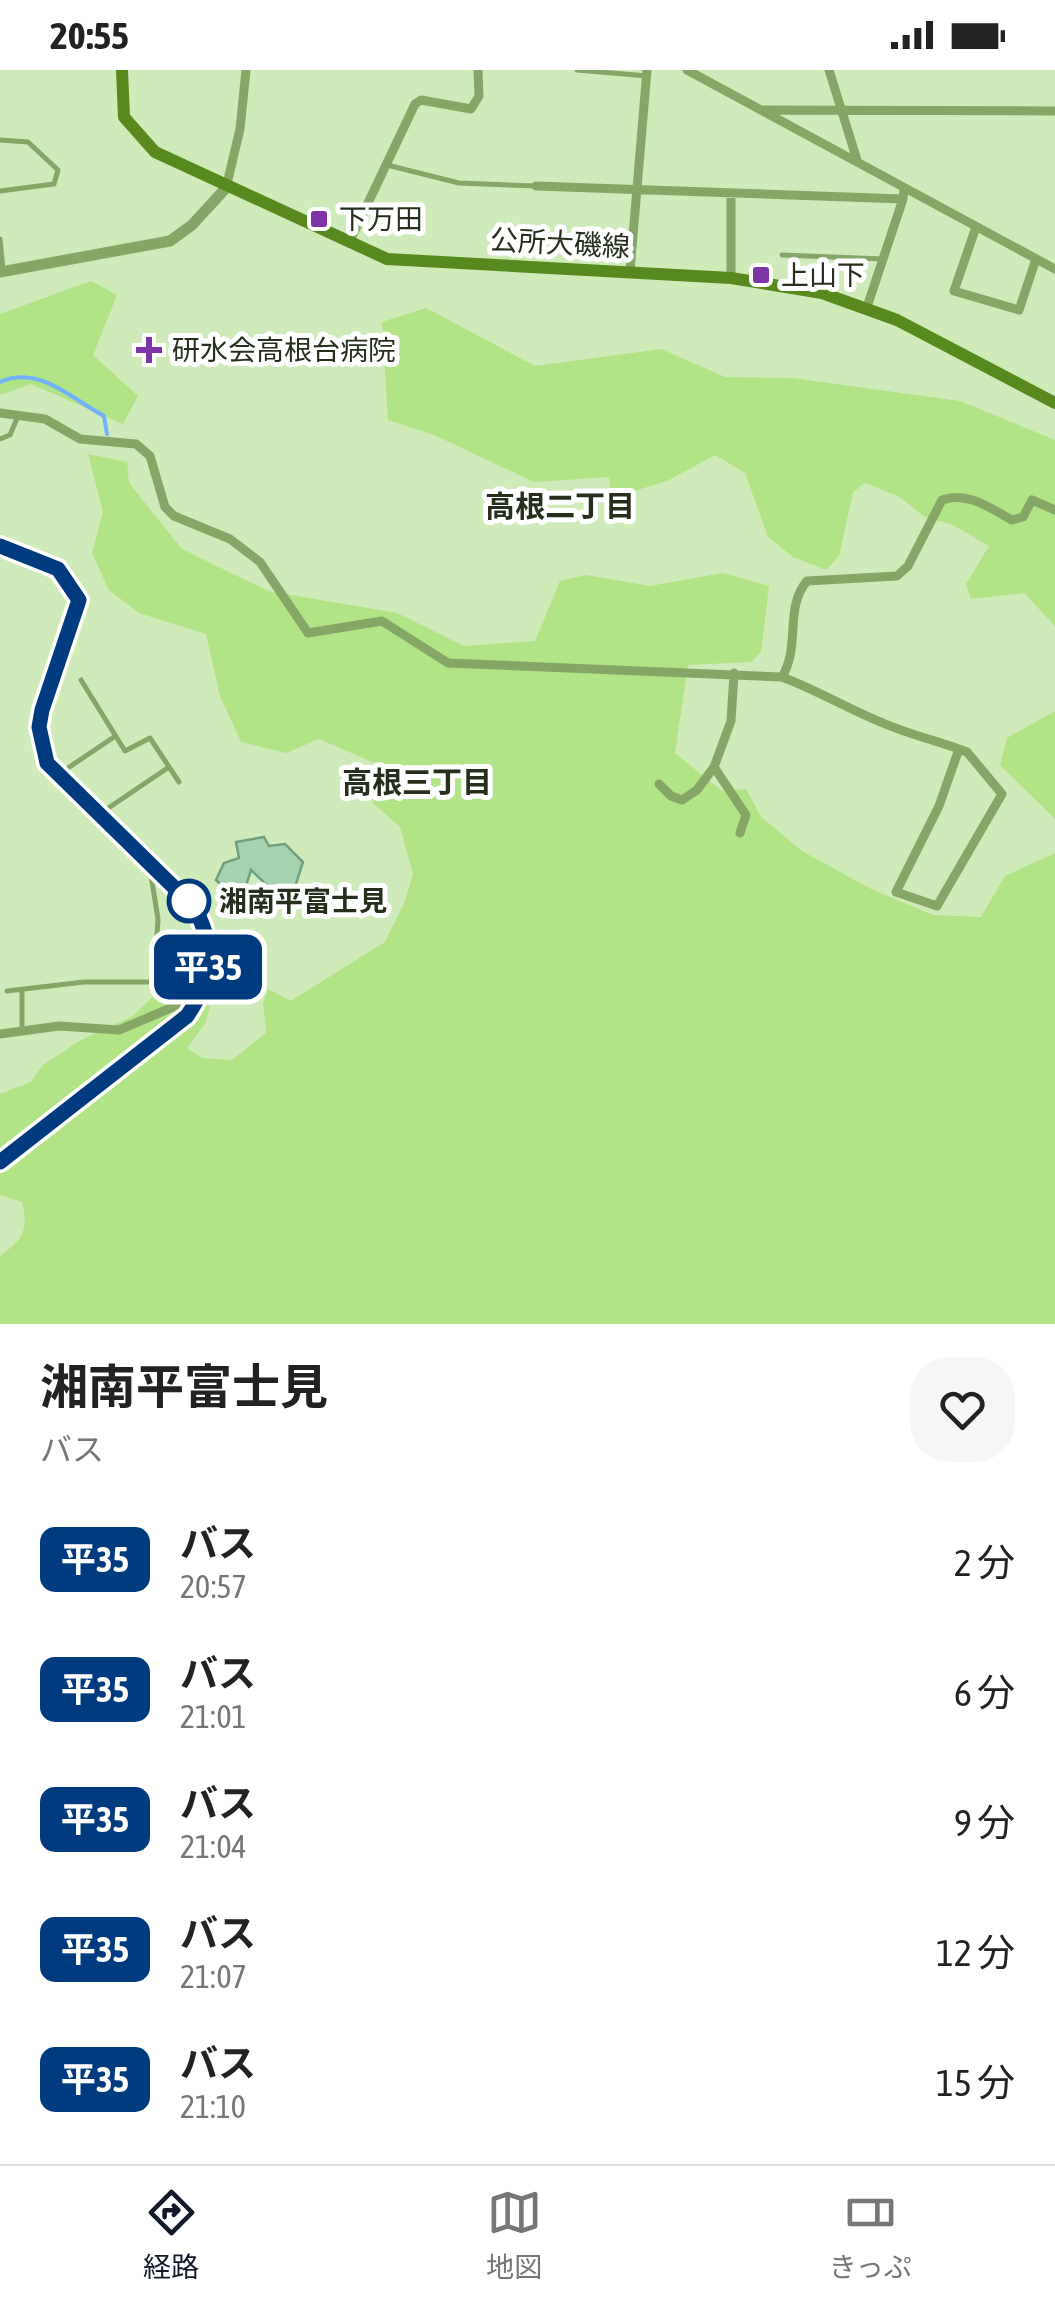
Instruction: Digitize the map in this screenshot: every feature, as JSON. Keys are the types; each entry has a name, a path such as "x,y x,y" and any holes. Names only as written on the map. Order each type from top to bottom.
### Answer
{"main road":[{"name":"公所大磯線","path":"122,70 121,105 130,128 154,152 387,259 731,278 822,293 867,308 1055,402"}],"street":[{"path":"1,271 170,242 192,226 226,188 240,130 246,70"},
{"path":"348,243 415,104 420,100 471,108 479,96 478,70"},
{"path":"687,70 857,160 904,194 1055,270"},
{"path":"829,70 857,160"},
{"path":"630,271 647,73"},
{"path":"758,110 1055,111"},
{"path":"536,186 904,194"},
{"path":"731,278 732,193"},
{"path":"867,308 904,194"},
{"path":"976,228 954,291 1020,310 1036,259"},
{"path":"0,414 45,419 80,439 125,442 146,450 164,507 174,516 221,534 260,562 308,632 382,621 448,663 782,677 889,726 959,749 1002,794 937,906 896,892 939,806 959,749"},
{"path":"782,677 792,659 794,597 807,581 897,576 914,556 942,500 954,496 976,500 1012,520 1023,517 1032,500 1055,510"},
{"path":"0,546 58,569 79,600 39,727 47,763 193,906 205,928 210,956 200,995 187,1016 0,1162"},
{"path":"659,784 670,796 682,800 697,790 714,767 731,721 734,673"},
{"path":"714,767 746,814 740,833"},
{"path":"0,1034 22,1028 119,1030 200,995"}],"lane":[{"path":"577,70 647,73"},
{"path":"0,140 28,142 58,170 54,184 0,191"},
{"path":"387,165 459,182 536,186"},
{"path":"0,239 1,271"},
{"path":"782,255 883,259"},
{"path":"0,439 10,435 18,416"},
{"path":"81,680 125,751 150,738 179,782"},
{"path":"58,775 114,737"},
{"path":"99,815 169,767"},
{"path":"6,991 84,982 154,982 158,919 149,862"},
{"path":"22,990 22,1028"}],"green space":[{"path":"91,281 117,295 93,355 138,396 123,424 31,384 0,395 0,314"},
{"path":"426,308 535,366 661,349 725,377 792,378 960,401 1055,440 1055,626 1024,593 971,599 966,584 989,546 953,525 925,517 898,496 865,483 853,492 839,556 826,570 793,557 768,537 745,473 715,455 667,481 611,498 609,477 534,482 434,435 388,420 382,322"},
{"path":"88,454 127,462 129,483 182,549 268,591 397,613 464,646 535,641 560,581 586,575 650,586 723,573 769,586 761,652 751,662 688,665 675,753 722,791 746,789 761,817 802,851 869,888 933,915 981,917 1005,876 1055,853 1055,1324 0,1324 0,1256 19,1239 25,1220 22,1202 0,1195 0,1094 31,1082 43,1065 81,1040 133,1016 167,983 210,1006 206,1022 187,1048 202,1058 232,1060 266,1033 263,1003 268,989 291,1001 385,942 413,874 400,827 373,803 382,766 319,739 286,753 241,742 220,696 206,634 139,613 109,590 92,553 103,512"},
{"path":"1055,711 1055,819 1000,765 1007,738"}],"building":[{"path":"264,837 269,846 285,844 303,862 295,887 273,891 251,870 245,889 229,893 216,880 224,863 239,858 236,842"}],"waterway":[{"path":"0,382 28,378 54,386 104,416 107,434"}],"bus line":[{"name":"平35","path":"0,546 58,569 72,584 79,600 76,620 42,710 39,727 47,763 193,906 205,928 210,956 205,983 187,1016 0,1162"}],"place":[{"name":"下万田","path":"319,219"},
{"name":"上山下","path":"761,275"},
{"name":"研水会高根台病院","path":"149,350"},
{"name":"湘南平富士見","path":"189,901"}],"district":[{"name":"高根二丁目","path":"560,507"},
{"name":"高根三丁目","path":"417,783"}]}
